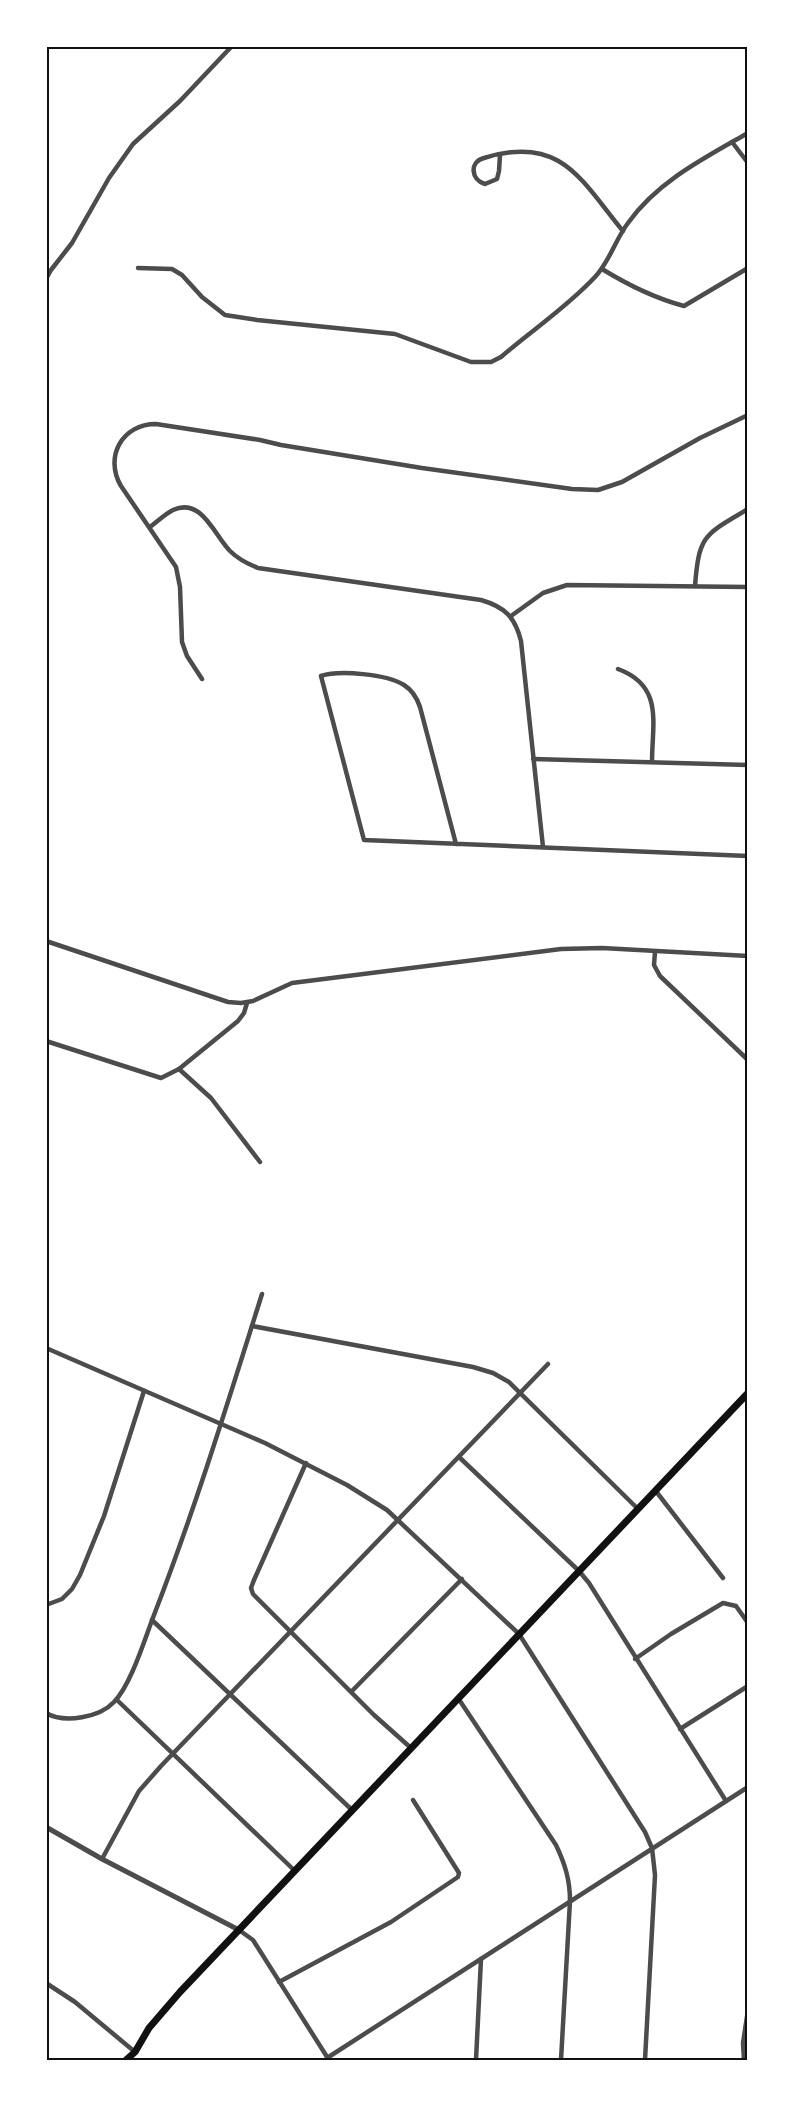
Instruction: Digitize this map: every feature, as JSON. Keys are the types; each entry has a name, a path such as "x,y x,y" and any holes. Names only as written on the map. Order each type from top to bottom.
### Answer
{"main road":[{"path":"126,2061 135,2052 144,2035 161,2013 747,1393"},
{"path":"135,2052 138,2061"}],"street":[{"path":"46,279 72,243 109,178 134,144 180,101 232,46"},
{"path":"138,268 172,269 182,275 202,297 225,315 395,334 471,362 491,362 501,357 566,305 602,268 623,231 642,205 666,183 747,133"},
{"path":"732,142 747,163"},
{"path":"500,155 496,179 485,184 477,180 473,172 476,163 483,158 500,155 534,152 545,154 562,162 576,174 623,231"},
{"path":"602,268 644,292 684,306 747,268"},
{"path":"202,679 184,649 180,587 176,567 121,486 114,468 114,455 119,443 128,433 144,425 156,424 422,468 585,490 609,488 622,482 700,438 747,415"},
{"path":"150,527 174,510 190,508 203,515 229,550 243,561 258,568 481,600 500,606 511,615 521,641 543,847"},
{"path":"695,586 702,543 715,529 747,509"},
{"path":"511,615 543,593 567,585 747,587"},
{"path":"618,669 635,677 643,684 653,702 652,762"},
{"path":"456,844 415,695 403,684 388,678 330,673 321,676 364,840 456,844 543,847 747,856"},
{"path":"533,759 747,765"},
{"path":"46,941 206,996 234,1003 247,1003 292,983 542,950 580,948 747,956"},
{"path":"655,952 654,965 660,976 747,1060"},
{"path":"46,1041 157,1078 165,1077 179,1070 238,1021 247,1003"},
{"path":"179,1070 211,1098 260,1162"},
{"path":"46,1713 60,1719 73,1719 107,1709 117,1700 184,1538 262,1294"},
{"path":"252,1326 483,1369 501,1377 638,1509"},
{"path":"46,1348 306,1463 367,1497 398,1520 519,1634 645,1832 652,1848 655,1875 645,2061"},
{"path":"102,1859 139,1791 548,1364"},
{"path":"46,1605 62,1599 72,1590 80,1575 104,1516 144,1392"},
{"path":"459,1457 589,1583 726,1801"},
{"path":"306,1463 252,1588 253,1594 411,1748"},
{"path":"655,1490 723,1578"},
{"path":"352,1691 462,1579"},
{"path":"635,1659 723,1603 736,1606 747,1623"},
{"path":"152,1620 352,1810"},
{"path":"680,1729 747,1686"},
{"path":"458,1698 556,1845 568,1875 570,1901 561,2061"},
{"path":"117,1700 295,1871"},
{"path":"46,1827 102,1859 239,1930 253,1940 328,2059 747,1787"},
{"path":"279,1982 391,1922 454,1880 459,1874 413,1800"},
{"path":"476,2061 481,1959"},
{"path":"46,1983 75,2002 135,2052"},
{"path":"744,2061 743,2043 747,2010"}]}
